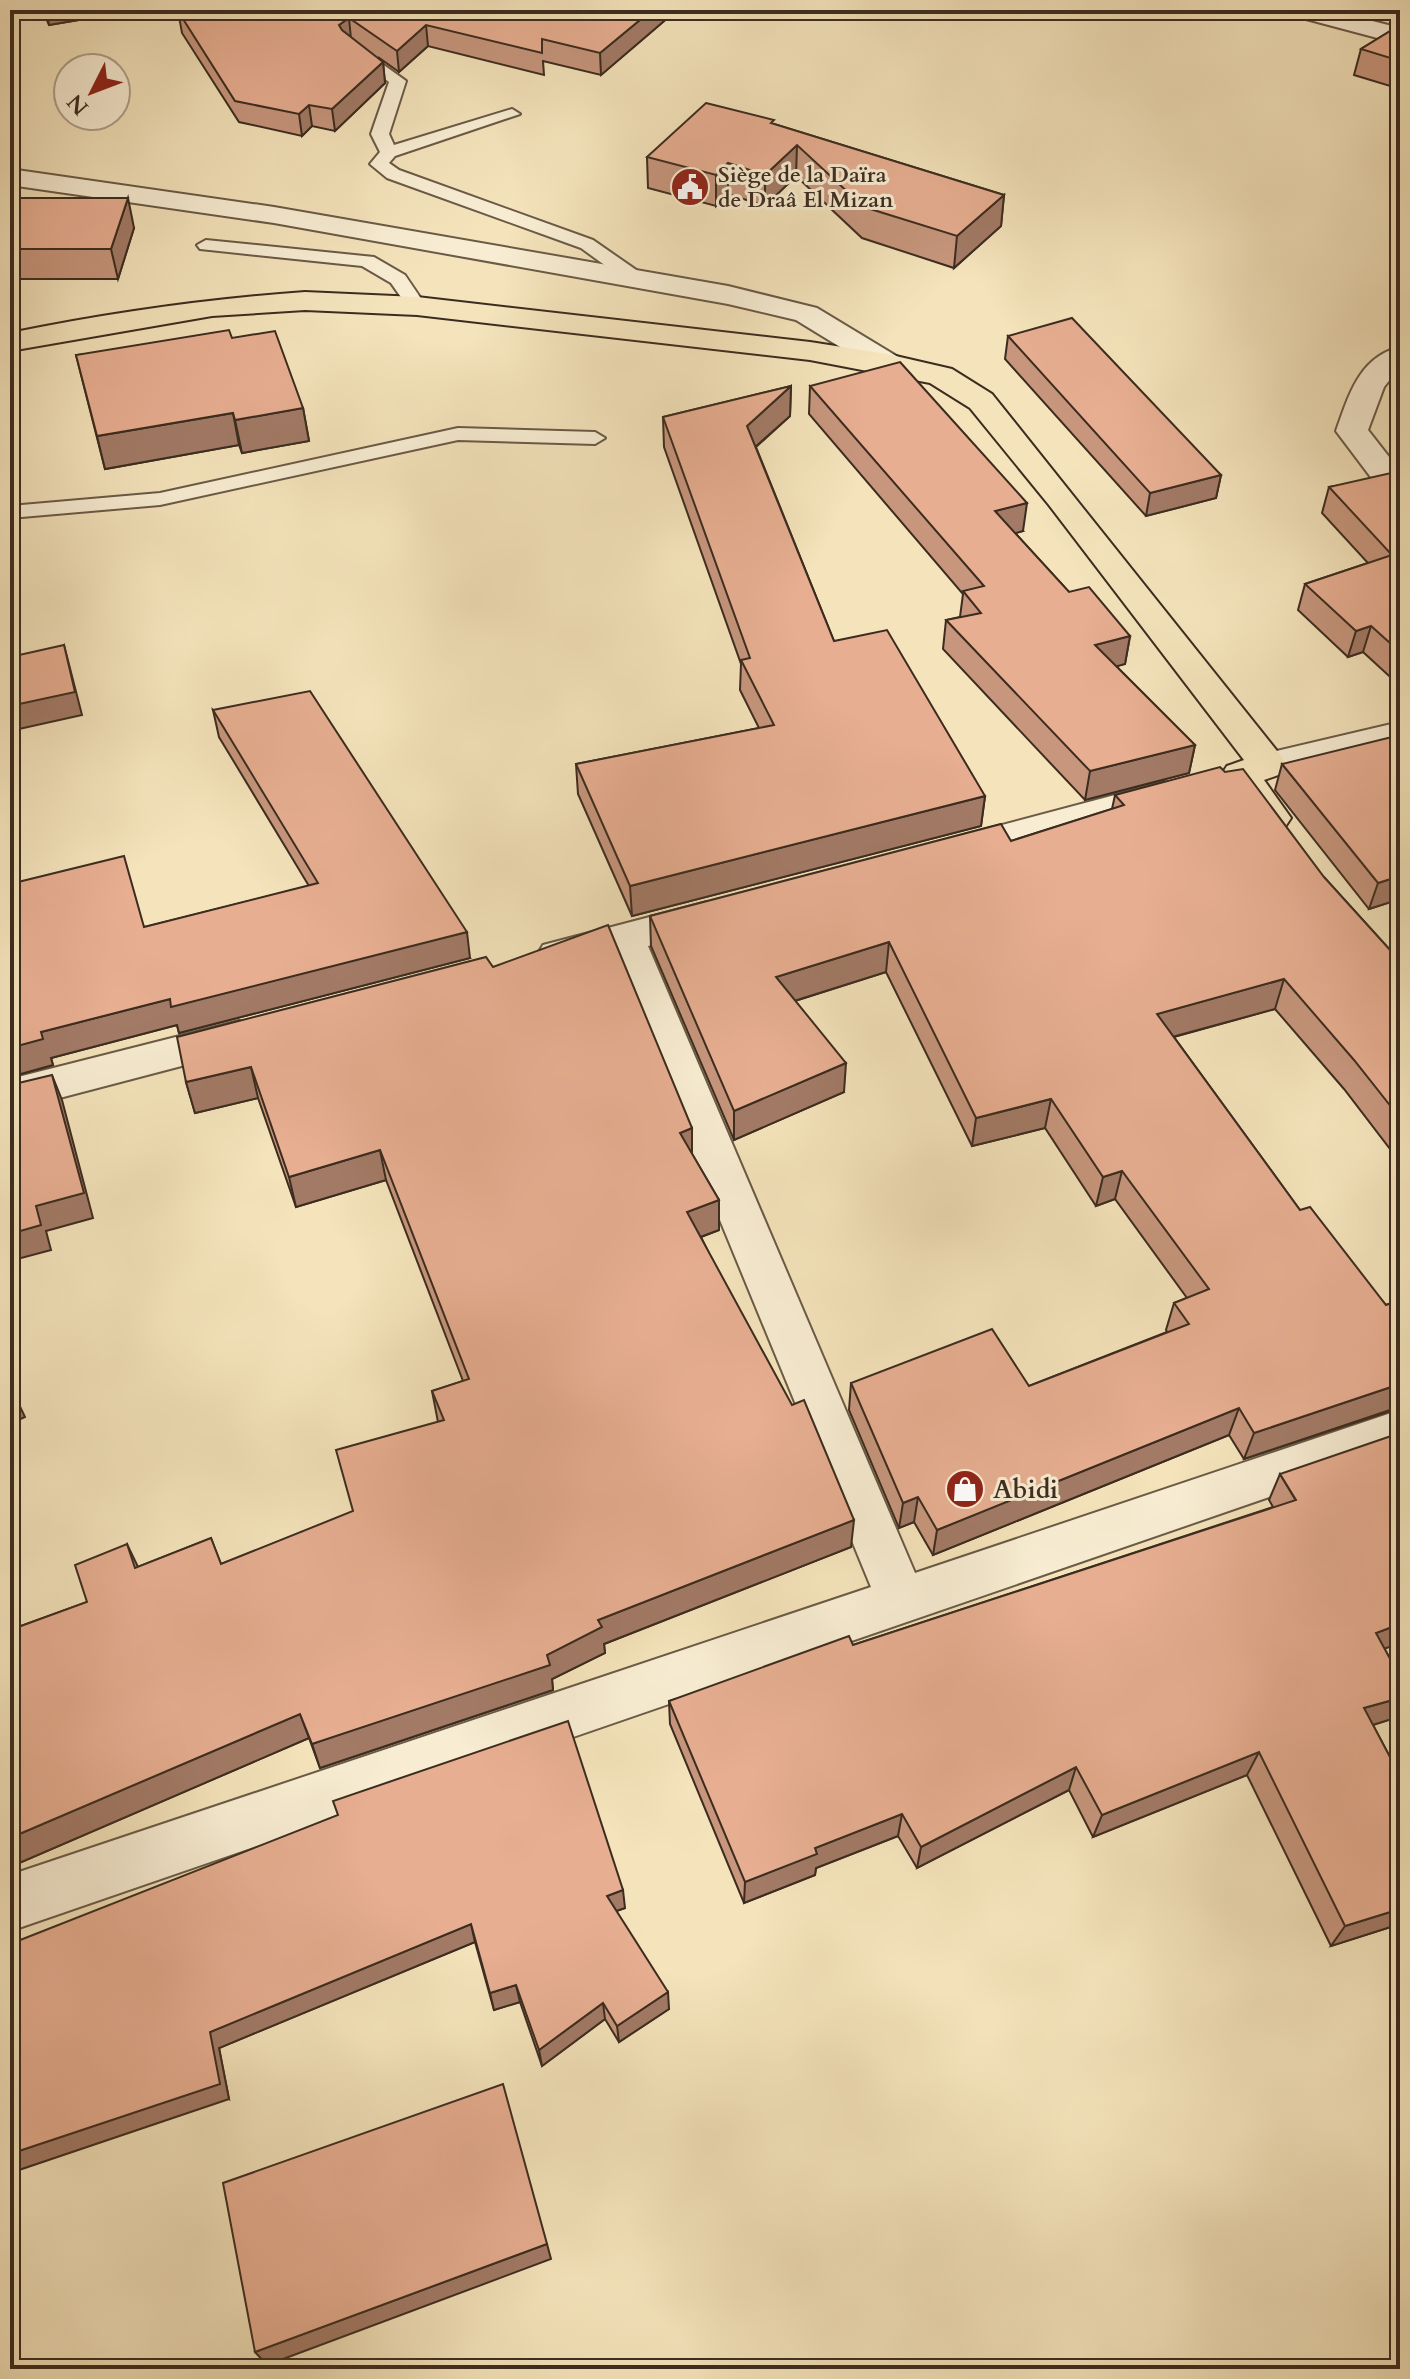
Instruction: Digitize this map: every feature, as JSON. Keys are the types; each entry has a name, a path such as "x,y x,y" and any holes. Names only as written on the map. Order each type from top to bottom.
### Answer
{"main road":[{"path":"10,342 104,323 212,307 305,301 417,306 887,363 941,376 981,401 1061,498 1228,778 1295,847"}],"street":[{"path":"1300,10 1400,36"},
{"path":"10,177 274,215 728,295 806,314 887,363"},
{"path":"1400,356 1390,358 1373,378 1352,431 1400,493"},
{"path":"917,860 1400,734"},
{"path":"517,965 747,905"},
{"path":"624,937 902,1602"},
{"path":"10,1095 271,1028"},
{"path":"10,1903 1400,1431"}],"lane":[{"path":"353,47 398,81 380,134 389,152"},
{"path":"512,114 389,152 379,164 393,174 587,244 635,278"},
{"path":"206,245 367,261 398,279 417,306"},
{"path":"10,512 160,499 458,434 595,438"}],"building":[{"path":"652,10 600,53 542,39 542,53 426,25 397,51 349,18 339,25 342,30 383,62 332,109 309,105 299,114 235,101 178,11"},
{"path":"1400,25 1400,61 1361,49"},
{"path":"706,103 774,120 771,123 1004,195 957,236 864,207 797,145 765,175 728,163 716,175 647,157"},
{"path":"10,198 128,198 111,249 10,249"},
{"path":"1072,318 1221,475 1150,493 1008,336"},
{"path":"229,330 232,338 275,331 303,408 235,420 233,413 97,436 76,355"},
{"path":"900,362 1027,503 995,511 1069,592 1089,587 1130,636 1095,645 1195,745 1090,771 946,620 981,613 963,591 984,586 810,386"},
{"path":"791,386 747,426 834,641 887,630 985,796 630,886 576,764 774,725 741,660 750,658 663,417"},
{"path":"1391,473 1400,476 1400,652 1371,626 1356,631 1305,584 1392,555 1329,487"},
{"path":"64,645 75,692 10,706 10,657"},
{"path":"310,691 467,932 171,1007 170,999 41,1032 43,1039 10,1048 10,857 18,882 124,856 144,927 318,883 213,710"},
{"path":"1400,735 1400,876 1378,883 1282,764"},
{"path":"1220,767 1225,772 1243,769 1324,877 1400,961 1400,1118 1284,979 1157,1014 1300,1210 1310,1207 1386,1305 1400,1300 1400,1384 1254,1433 1239,1408 937,1530 918,1497 903,1503 851,1383 992,1329 1029,1386 1189,1324 1174,1303 1209,1289 1122,1171 1103,1177 1051,1099 976,1118 889,942 776,977 846,1063 734,1111 650,916 1001,824 1011,841 1124,805 1115,795"},
{"path":"608,925 692,1128 680,1133 719,1200 687,1212 792,1405 804,1400 854,1520 598,1620 602,1627 547,1655 550,1665 312,1744 300,1714 10,1838 10,1630 87,1602 75,1565 127,1544 135,1568 211,1538 221,1564 353,1511 336,1450 444,1420 432,1391 469,1379 380,1150 289,1177 251,1067 186,1082 177,1037 486,957 493,967"},
{"path":"52,1075 84,1193 36,1206 41,1225 10,1234 10,1085"},
{"path":"1400,1433 1400,1624 1376,1633 1400,1677 1400,1698 1364,1708 1400,1776 1400,1909 1345,1926 1259,1752 1102,1815 1076,1767 921,1847 902,1814 815,1848 817,1854 745,1882 669,1701 849,1636 853,1645 1296,1500 1280,1474"},
{"path":"568,1721 623,1890 607,1896 668,1992 617,2026 603,2003 539,2050 516,1985 490,1993 471,1924 210,2032 220,2084 10,2154 10,1944 338,1815 333,1801"},
{"path":"503,2084 547,2244 255,2352 223,2183"}],"place":[{"name":"Siège de la Daïra de Draâ El Mizan","path":"690,187"},
{"name":"Abidi","path":"965,1489"}]}
